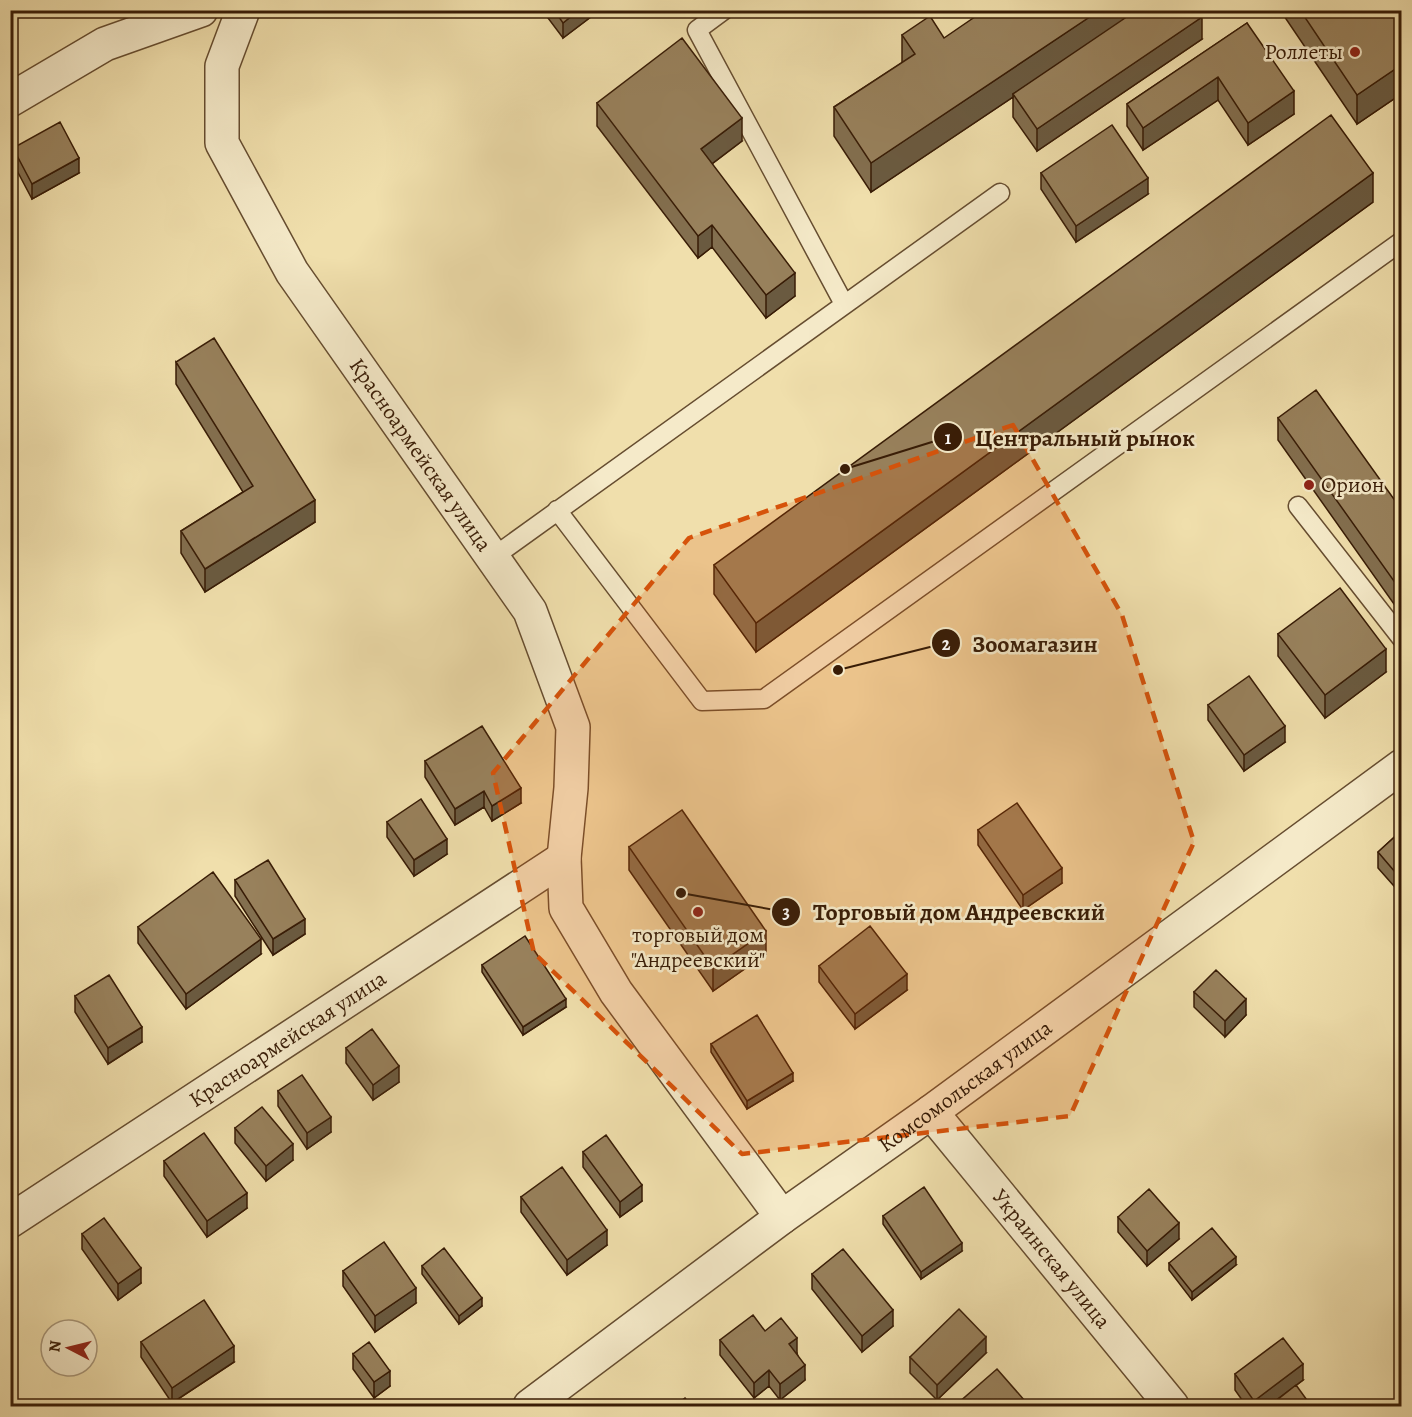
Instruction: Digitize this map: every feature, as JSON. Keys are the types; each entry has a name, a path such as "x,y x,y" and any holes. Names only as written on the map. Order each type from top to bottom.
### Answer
{"street":[{"path":"10,100 105,44 201,10"},
{"name":"Красноармейская улица","path":"243,10 222,66 222,143 292,272 530,611 573,728 571,788 564,858 566,908 616,992 782,1217"},
{"name":"Комсомольская улица","path":"530,1407 782,1217 931,1112 1401,766"},
{"name":"Красноармейская улица","path":"10,1221 564,858"},
{"name":"Украинская улица","path":"931,1112 1173,1407"}],"lane":[{"path":"724,10 698,30 844,304"},
{"path":"492,558 1000,193"},
{"path":"557,510 702,701 764,699 1401,241"},
{"path":"1298,506 1401,639"}],"highlighted area":[{"path":"1013,425 1122,615 1194,842 1070,1116 742,1154 534,953 493,773 689,538"}],"building":[{"path":"554,10 579,10 563,23"},
{"path":"985,10 1100,10 871,163 834,107 915,54 902,35 930,16 944,38"},
{"path":"1137,10 1198,10 1202,17 1037,129 1013,94"},
{"name":"Роллеты","path":"1300,10 1401,10 1401,65 1357,95"},
{"path":"1247,23 1294,91 1248,123 1218,77 1143,128 1127,104"},
{"path":"682,38 742,118 701,149 795,273 766,295 712,225 698,236 597,103"},
{"path":"1331,115 1373,173 756,623 714,565"},
{"path":"60,122 79,158 32,184 13,148"},
{"path":"1112,125 1148,178 1076,226 1041,173"},
{"path":"214,338 315,500 205,569 181,531 253,486 176,362"},
{"path":"1316,390 1401,509 1401,591 1278,418"},
{"path":"1340,588 1386,649 1325,695 1278,634"},
{"path":"1249,676 1285,726 1244,755 1208,705"},
{"path":"482,726 521,788 492,806 484,791 455,809 425,761"},
{"path":"421,799 447,839 414,860 387,822"},
{"path":"1017,803 1062,868 1023,895 978,830"},
{"name":"торговый дом \"Андреевский\"","path":"682,810 766,931 713,968 629,847"},
{"path":"1401,831 1401,879 1378,852"},
{"path":"268,860 305,919 273,939 235,880"},
{"path":"213,872 261,939 186,994 138,927"},
{"path":"870,926 907,974 855,1014 819,966"},
{"path":"525,936 566,999 523,1027 482,965"},
{"path":"1216,970 1246,999 1225,1021 1194,992"},
{"path":"109,975 142,1027 108,1048 75,996"},
{"path":"757,1015 793,1073 747,1101 711,1044"},
{"path":"372,1029 399,1066 373,1085 346,1048"},
{"path":"302,1075 331,1117 307,1133 278,1091"},
{"path":"262,1107 293,1144 266,1166 235,1128"},
{"path":"204,1133 247,1193 207,1221 164,1161"},
{"path":"606,1135 642,1185 620,1202 583,1152"},
{"path":"562,1167 607,1230 567,1260 521,1197"},
{"path":"924,1187 962,1243 921,1272 883,1216"},
{"path":"1149,1189 1179,1223 1147,1251 1118,1217"},
{"path":"104,1218 141,1268 118,1284 82,1234"},
{"path":"1212,1228 1236,1257 1192,1292 1169,1263"},
{"path":"384,1242 416,1288 375,1316 343,1271"},
{"path":"444,1248 482,1298 459,1316 422,1266"},
{"path":"843,1249 893,1310 862,1336 812,1274"},
{"path":"204,1300 234,1346 172,1388 141,1342"},
{"path":"959,1309 986,1337 937,1385 910,1357"},
{"path":"753,1315 765,1331 781,1318 797,1338 789,1344 805,1365 780,1384 769,1370 754,1383 720,1340"},
{"path":"1283,1338 1303,1364 1254,1401 1235,1374"},
{"path":"369,1342 390,1371 374,1382 353,1354"},
{"path":"997,1369 1025,1401 1019,1407 959,1407 957,1404"},
{"path":"1296,1385 1312,1407 1268,1407"},
{"path":"685,1398 692,1407 673,1407"}],"place":[{"name":"Роллеты","path":"1355,52"},
{"name":"Центральный рынок","path":"845,469"},
{"name":"Орион","path":"1309,485"},
{"name":"Зоомагазин","path":"838,670"},
{"name":"Торговый дом Андреевский","path":"681,893"},
{"name":"торговый дом \"Андреевский\"","path":"698,912"}]}
